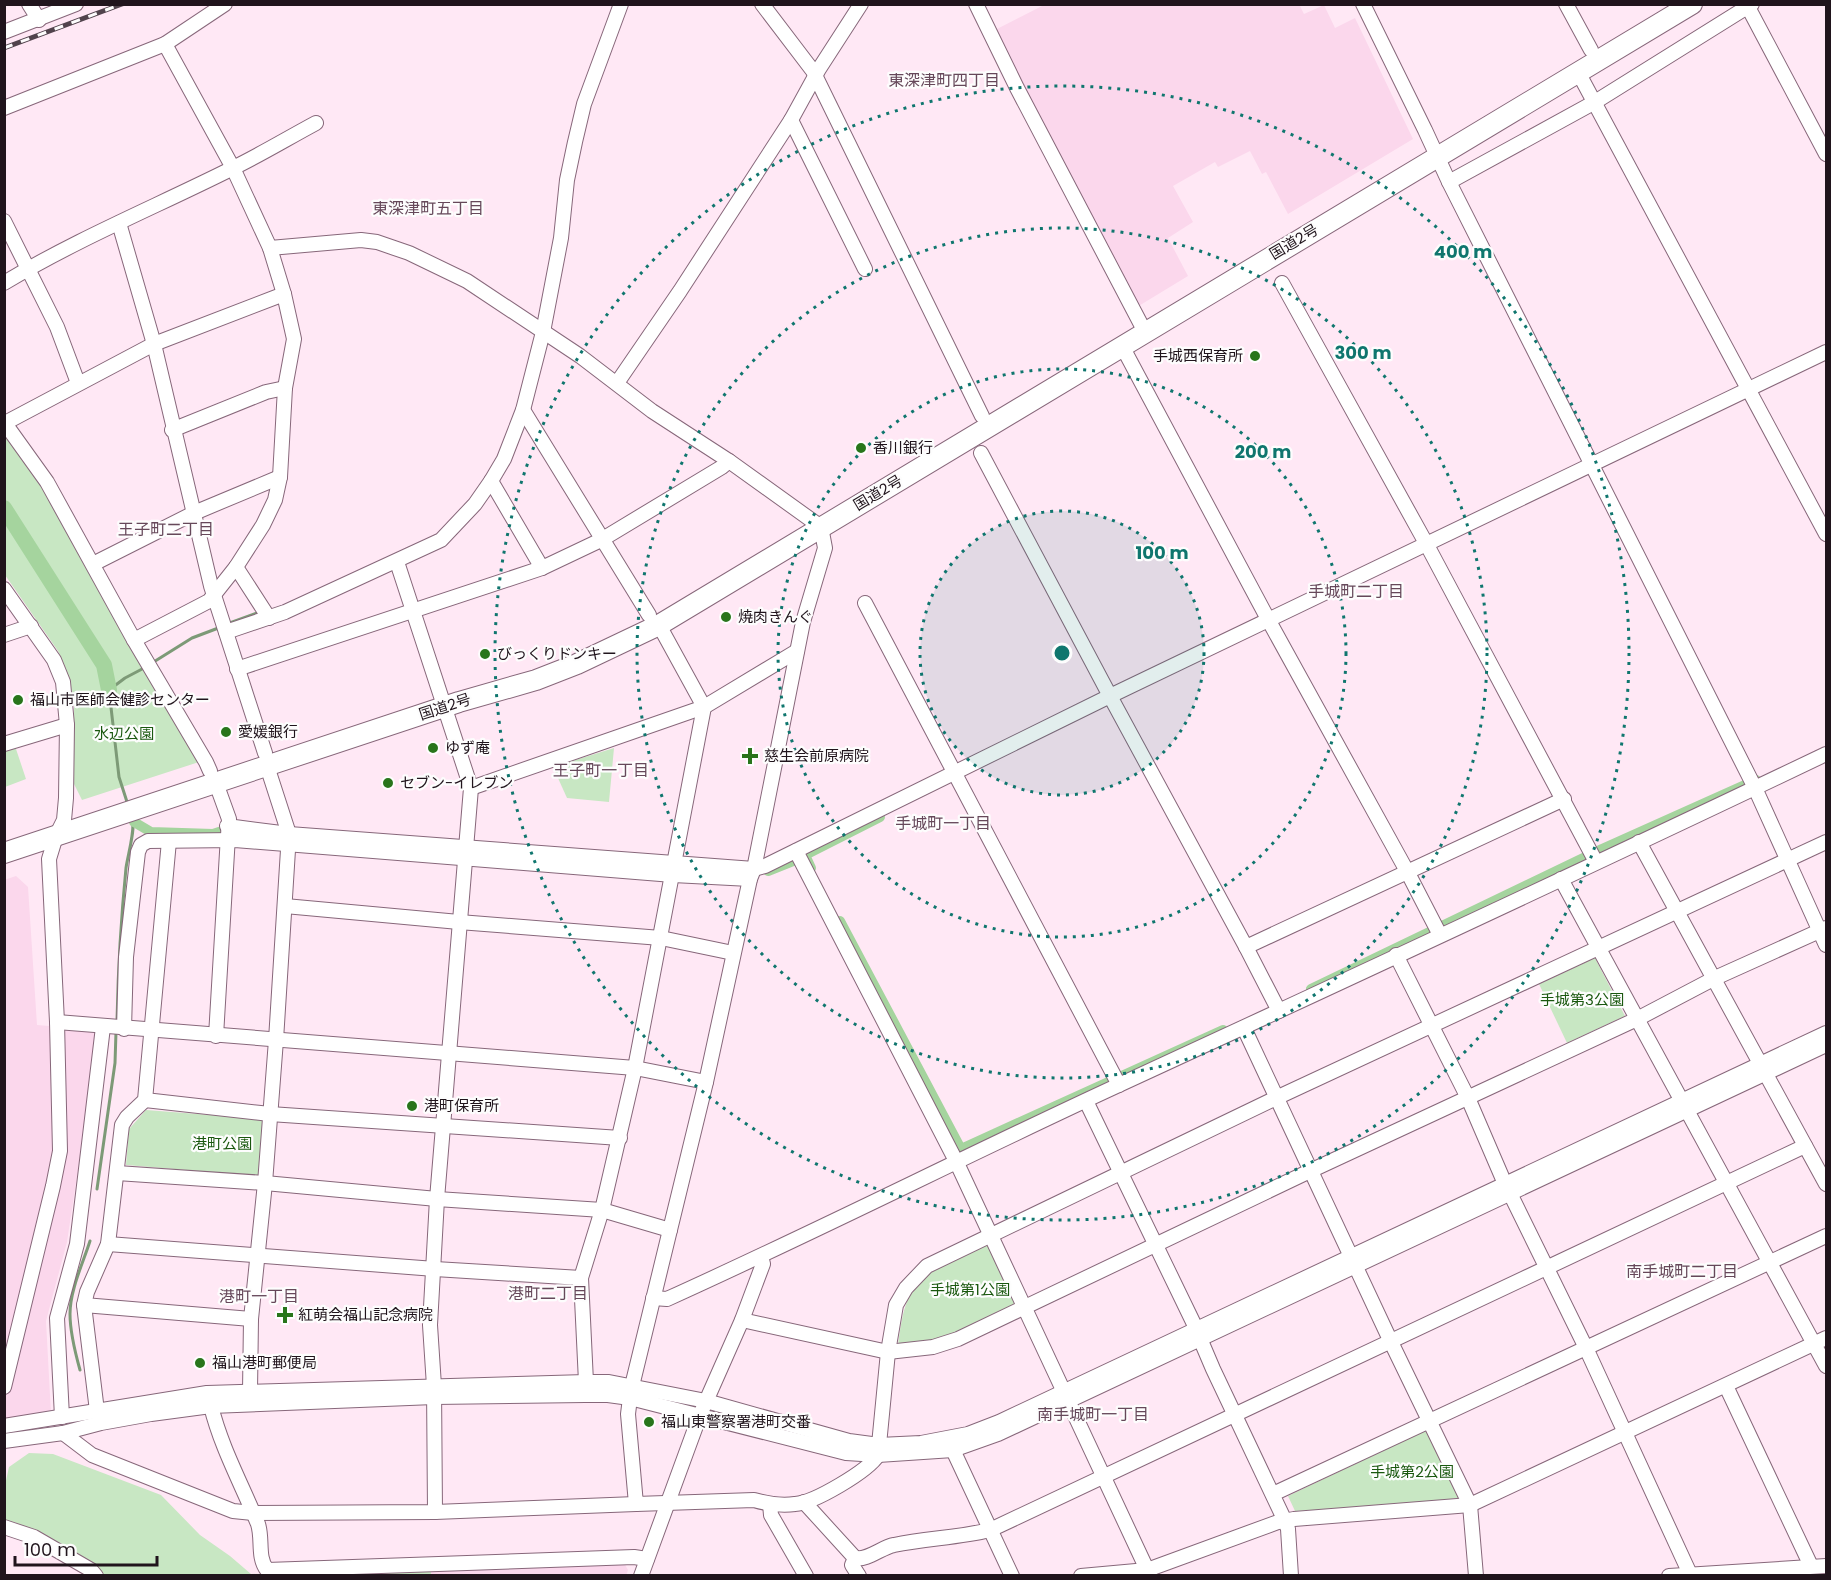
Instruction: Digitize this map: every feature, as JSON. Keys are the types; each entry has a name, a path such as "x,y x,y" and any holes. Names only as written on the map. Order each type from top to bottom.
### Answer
{"highway":[{"name":"国道2号","path":"1435,151 1591,50 1668,4"},
{"name":"国道2号","path":"816,523 982,416 1142,326 1435,151 1578,72 1692,4"},
{"name":"国道2号","path":"4,853 60,828 143,799 442,701 536,680 577,664 1122,346 1142,326"},
{"name":"国道2号","path":"4,840 60,828"}],"street":[{"path":"29,4 39,20"},
{"path":"4,32 76,4"},
{"path":"4,108 165,44 225,4"},
{"path":"226,632 269,618 397,562 441,540 475,504 491,481 504,459 523,410 543,332 561,238 567,180 574,142 584,104 621,4"},
{"path":"762,4 816,77 982,416"},
{"path":"617,383 791,120 819,69 861,4"},
{"path":"975,4 1142,326"},
{"path":"1363,4 1449,182 1755,788 1823,930 1827,945"},
{"path":"1566,4 1591,50"},
{"path":"1449,182 1595,102 1750,6 1827,154"},
{"path":"134,640 209,601 237,567 263,525 275,500 280,477 285,388 294,339 284,294 270,248 233,168 165,44"},
{"path":"1578,72 1827,534"},
{"path":"791,120 865,269"},
{"path":"4,283 119,222 233,168 316,123"},
{"path":"4,221 57,327 78,383"},
{"path":"119,222 153,344 172,430 214,595 289,840 265,1184 251,1319 250,1391"},
{"path":"270,248 361,240 377,242 409,253 467,281 816,523 825,548 803,622 752,874 706,1082 631,1392 628,1413 636,1504"},
{"path":"1282,283 1427,545 1596,862"},
{"path":"216,1036 229,819 206,762 134,640 47,482 5,422 153,344 284,294"},
{"path":"1122,346 1440,935"},
{"path":"122,1028 126,957 138,852 141,845 148,841 169,841 227,832 289,840 752,874 1110,696 1827,352"},
{"path":"172,430 266,392 285,388"},
{"path":"523,410 601,540 654,620 704,706 661,938 620,1138 602,1210 581,1278 586,1382"},
{"path":"981,453 1279,1011"},
{"path":"237,669 542,568 601,540 729,461"},
{"path":"93,564 194,513 280,477"},
{"path":"491,481 542,568"},
{"path":"397,562 471,788 443,1126 430,1325 434,1391 435,1512"},
{"path":"237,567 269,618"},
{"path":"4,589 54,660 63,682 67,725 66,798 60,828 49,859 57,1022 60,1151 4,1387"},
{"path":"866,603 1119,1085"},
{"path":"4,635 31,626"},
{"path":"471,788 704,706 797,651"},
{"path":"4,744 67,725"},
{"path":"653,1298 667,1299 761,1256 956,1161 1827,754"},
{"path":"1246,947 1564,799"},
{"path":"97,1411 84,1305 87,1292 108,1244 122,1125 145,1100 169,841"},
{"path":"1639,842 1827,1184"},
{"path":"63,1433 92,1455 233,1511 253,1513 435,1512 754,1500 770,1504 804,1502 868,1467 879,1450 888,1352 896,1305 917,1274 927,1266 1276,1098 1827,842"},
{"path":"796,851 956,1161 1149,1573"},
{"path":"1561,879 1770,1262 1821,1341 1827,1366"},
{"path":"285,906 661,938 733,953"},
{"path":"742,1320 888,1352 933,1347 958,1339 1310,1171 1637,1019 1715,978 1823,930"},
{"path":"1396,956 1467,1098 1586,1348 1690,1574"},
{"path":"57,1022 635,1068 706,1082"},
{"path":"62,1417 57,1318 77,1244 105,1027"},
{"path":"1244,1028 1390,1342 1470,1504 1476,1575"},
{"path":"1764,1070 1827,1033"},
{"path":"4,1441 63,1433 131,1417 211,1406 586,1382 609,1382 631,1392 700,1414 846,1453 879,1450 968,1434 1066,1396 1684,1106 1827,1045"},
{"path":"145,1100 270,1114 620,1138"},
{"path":"1086,1101 1156,1244 1285,1521 1288,1529 1291,1575"},
{"path":"804,1502 855,1558 862,1559 891,1545 960,1537 990,1530 1805,1146"},
{"path":"117,1173 602,1210 670,1230"},
{"path":"1273,1494 1827,1236"},
{"path":"108,1244 581,1278"},
{"path":"641,1575 669,1504 700,1414 742,1320 763,1264 761,1256"},
{"path":"84,1305 251,1319"},
{"path":"1081,1575 1149,1573 1285,1521 1470,1504 1821,1341"},
{"path":"1726,1386 1811,1566"},
{"path":"4,1426 207,1393 434,1391 608,1395 631,1392 706,1401 879,1450 953,1450 998,1434 1066,1396"},
{"path":"211,1406 244,1495 259,1528 263,1564 267,1570 634,1557 647,1559"},
{"path":"953,1450 1012,1575"},
{"path":"770,1504 771,1515 806,1575"},
{"path":"4,1527 34,1537 96,1575"},
{"path":"855,1558 852,1565 859,1575"},
{"path":"1669,1575 1827,1566"}],"shaded area":[{"path":"1299,4 1304,14 1324,5 1335,28 1355,18 1413,139 1288,214 1266,172 1262,174 1250,151 1218,167 1215,162 1173,186 1193,222 1168,238 1188,276 1137,307 993,31 1044,5"},
{"path":"16,876 28,887 37,1025 99,1030 67,1242 46,1321 51,1414 4,1427 4,880"},
{"path":"623,1561 628,1570 626,1576 431,1576 431,1568"}],"green space":[{"name":"水辺公園","path":"4,434 46,493 163,703 199,762 82,800 74,784 74,707 70,681 58,651 5,575"},
{"path":"15,746 26,779 5,787 4,750"},
{"path":"614,748 609,802 567,798 553,767"},
{"name":"手城第3公園","path":"1595,958 1625,1016 1567,1043 1539,984"},
{"name":"港町公園","path":"146,1110 263,1119 258,1176 126,1165 129,1129"},
{"name":"手城第1公園","path":"989,1244 1017,1305 942,1340 898,1345 906,1304 914,1288 922,1279 943,1264"},
{"name":"手城第2公園","path":"1426,1430 1459,1498 1394,1506 1295,1511 1288,1496"},
{"path":"29,1453 53,1454 161,1495 200,1535 251,1574 431,1568 431,1575 105,1575 43,1535 14,1522 5,1521 5,1485 9,1467"}],"waterway":[{"path":"4,508 104,665 109,690"},
{"path":"227,624 260,612"},
{"path":"152,663 192,638 221,627"},
{"path":"128,805 119,777 109,690 144,668"},
{"path":"1311,989 1602,849 1756,780"},
{"path":"117,1022 121,925 132,817"},
{"path":"811,868 805,855 880,817"},
{"path":"134,822 151,832 213,834 222,831 235,833"},
{"path":"768,871 793,861"},
{"path":"840,921 961,1149 1223,1030"},
{"path":"97,1189 115,1063 116,1032"},
{"path":"80,1370 70,1321 71,1305 74,1286 90,1241"}],"railway":[{"path":"4,48 122,4"}],"place":[{"name":"手城西保育所","path":"1255,356"},
{"name":"香川銀行","path":"861,448"},
{"name":"焼肉きんぐ","path":"726,617"},
{"name":"びっくりドンキー","path":"485,654"},
{"name":"福山市医師会健診センター","path":"18,700"},
{"name":"愛媛銀行","path":"226,732"},
{"name":"ゆず庵","path":"433,748"},
{"name":"慈生会前原病院","path":"750,756"},
{"name":"セブン-イレブン","path":"388,783"},
{"name":"港町保育所","path":"412,1106"},
{"name":"紅萌会福山記念病院","path":"285,1315"},
{"name":"福山港町郵便局","path":"200,1363"},
{"name":"福山東警察署港町交番","path":"649,1422"}],"district":[{"name":"東深津町四丁目","path":"944,80"},
{"name":"東深津町五丁目","path":"428,208"},
{"name":"王子町二丁目","path":"166,529"},
{"name":"手城町二丁目","path":"1356,591"},
{"name":"王子町一丁目","path":"601,770"},
{"name":"手城町一丁目","path":"943,823"},
{"name":"南手城町二丁目","path":"1682,1271"},
{"name":"港町二丁目","path":"548,1293"},
{"name":"港町一丁目","path":"259,1296"},
{"name":"南手城町一丁目","path":"1093,1414"}]}
